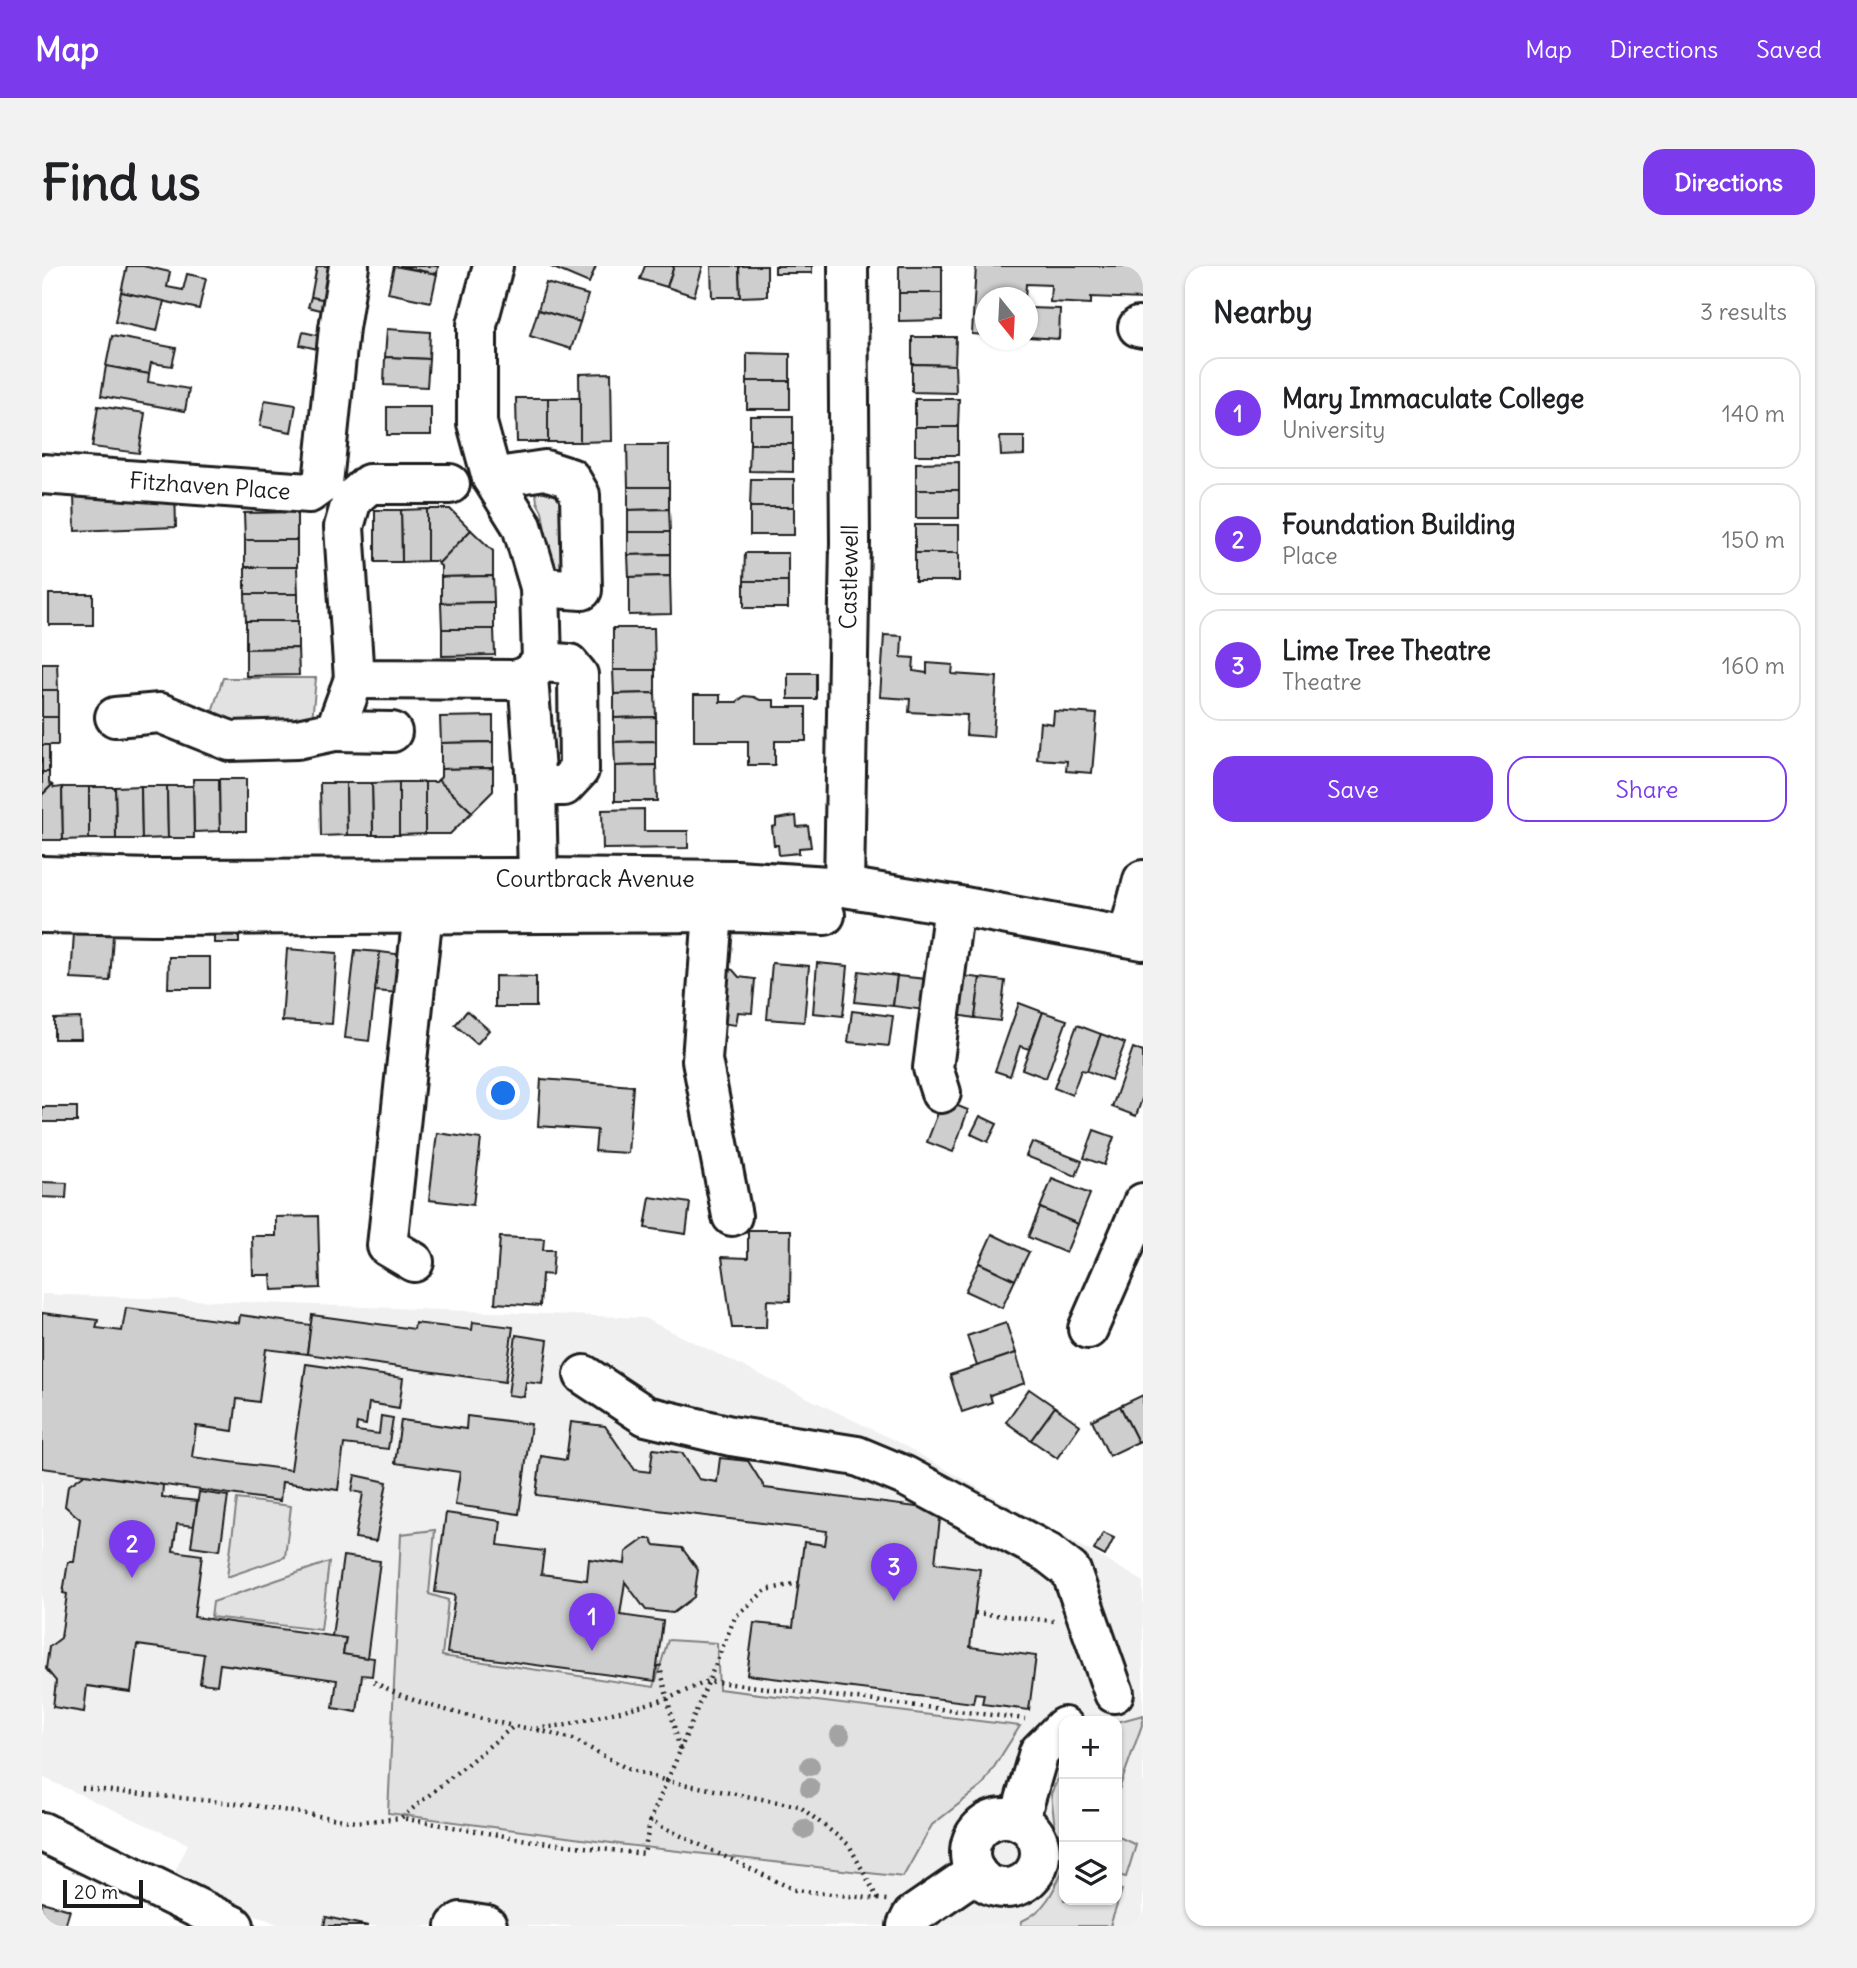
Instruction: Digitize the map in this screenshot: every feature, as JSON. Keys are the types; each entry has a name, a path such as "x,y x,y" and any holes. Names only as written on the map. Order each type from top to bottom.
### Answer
{"street":[{"name":"Fitzhaven Place","path":"42,474 309,493 323,483 339,328 349,266"},
{"path":"494,266 477,326 477,423 492,478 522,526 540,587 535,669"},
{"name":"Castlewell","path":"835,901 850,542 848,266"},
{"path":"492,478 545,470 570,478 580,495 582,590 540,587"},
{"path":"335,731 354,679 344,527 352,499 369,484 450,484"},
{"path":"354,679 515,680 535,669 569,664 578,675 579,770 564,786 537,786 538,878"},
{"path":"115,717 160,713 230,741 297,739 335,731 392,732"},
{"name":"Courtbrack Avenue","path":"42,876 152,897 538,878 727,901 954,905 1135,939"},
{"path":"1135,939 1143,880"},
{"path":"42,913 152,897 423,912 727,901 702,1060 732,1216"},
{"path":"941,1093 933,1068 954,905"},
{"path":"414,1262 387,1245 423,912"},
{"path":"1088,1329 1143,1203"},
{"path":"584,1375 646,1416 731,1436 857,1457 905,1476 1048,1553 1071,1572 1090,1625 1128,1692 1086,1708 1057,1723 1039,1752 1019,1821"},
{"path":"1005,1818 1019,1821 1030,1829 1038,1840 1040,1854 1037,1867 1029,1878 1018,1886 1004,1888 991,1885 976,1872 970,1853 972,1839 981,1828 992,1821 1005,1818"},
{"path":"42,1832 176,1896 231,1926"},
{"path":"909,1921 976,1872"},
{"path":"456,1926 461,1922 487,1926"}],"path":[{"path":"82,1788 251,1805 356,1822 401,1818 533,1841 644,1854 650,1821 735,1617 766,1591 799,1583"},
{"path":"975,1613 1090,1625"},
{"path":"659,1663 680,1751"},
{"path":"533,1729 566,1725 667,1699 708,1681 1057,1723"},
{"path":"374,1682 392,1692 452,1711 573,1739 628,1769 667,1781 799,1806 849,1845 878,1899"},
{"path":"401,1818 514,1726"},
{"path":"650,1821 795,1890 897,1901 909,1921"}],"shaded area":[{"path":"541,487 566,487 571,566 562,570 551,567 542,511 537,502 536,493"},
{"path":"223,678 316,678 312,721 233,729 210,718"},
{"path":"42,1294 644,1318 894,1440 1143,1581 1143,1926 282,1926 171,1880 188,1844 42,1777"},
{"path":"237,1499 291,1506 285,1557 227,1577"},
{"path":"435,1530 429,1594 448,1600 442,1656 654,1687 668,1640 717,1643 719,1689 1020,1726 982,1786 932,1825 903,1877 626,1845 388,1813 401,1534"},
{"path":"329,1562 321,1630 211,1617 213,1602"},
{"path":"1143,1715 1143,1722 1122,1781 1122,1779 1122,1721"},
{"path":"1059,1776 1059,1844 1056,1836 1051,1794"},
{"path":"1122,1838 1136,1845 1126,1877 1122,1876"},
{"path":"1059,1878 1059,1905 1117,1905 1110,1926 1021,1926 1022,1921 1037,1912 1048,1900"}],"building":[{"path":"127,266 143,266 170,272 167,287 183,290 187,274 206,278 199,309 121,292"},
{"path":"317,266 332,266 325,300 311,297"},
{"path":"394,266 437,274 431,302 388,293"},
{"path":"399,266 438,266 437,274"},
{"path":"549,266 596,266 589,283"},
{"path":"645,266 674,266 667,287 640,279"},
{"path":"674,266 703,266 694,296 667,287"},
{"path":"711,266 739,266 740,297 712,297"},
{"path":"739,266 767,266 767,296 740,297"},
{"path":"775,266 812,266 812,273 775,273"},
{"path":"899,266 942,266 942,293 899,293"},
{"path":"976,266 1143,266 1143,299 1091,297 1091,304 1050,302 1051,285 975,287 975,334 972,334"},
{"path":"546,283 588,295 580,322 538,310"},
{"path":"121,292 164,301 157,331 115,322"},
{"path":"899,293 942,293 942,320 899,321"},
{"path":"311,297 327,300 325,311 308,307"},
{"path":"1038,308 1060,309 1059,339 1038,338"},
{"path":"538,310 580,322 571,349 530,336"},
{"path":"387,329 430,332 429,359 385,357"},
{"path":"303,332 325,337 322,350 300,345"},
{"path":"112,336 176,348 172,366 151,363 149,374 106,366"},
{"path":"912,337 956,337 955,365 912,364"},
{"path":"747,353 790,354 790,381 747,381"},
{"path":"385,357 429,359 427,387 384,385"},
{"path":"912,364 955,365 956,393 912,392"},
{"path":"106,366 149,374 148,382 189,389 185,411 101,396"},
{"path":"611,373 612,441 580,442 579,374"},
{"path":"747,381 790,381 790,409 747,409"},
{"path":"516,398 548,398 548,442 517,442"},
{"path":"548,398 580,398 580,442 548,442"},
{"path":"915,399 959,399 958,427 915,427"},
{"path":"265,400 296,405 291,432 260,426"},
{"path":"98,406 145,413 139,453 92,447"},
{"path":"387,407 431,407 431,435 387,435"},
{"path":"750,416 793,416 793,444 750,444"},
{"path":"915,427 958,427 958,455 915,455"},
{"path":"1000,437 1024,437 1024,455 1001,456"},
{"path":"750,444 793,444 793,472 749,471"},
{"path":"627,445 669,445 669,487 628,487"},
{"path":"959,462 959,490 916,490 916,463"},
{"path":"751,479 794,479 794,507 750,507"},
{"path":"175,487 176,527 75,531 74,492"},
{"path":"628,487 669,487 669,509 628,510"},
{"path":"916,490 959,490 959,518 916,518"},
{"path":"750,507 794,507 794,535 750,535"},
{"path":"427,509 427,561 402,562 401,510"},
{"path":"427,509 450,509 471,530 438,564 436,561 427,561"},
{"path":"669,509 670,532 628,532 628,510"},
{"path":"375,510 401,510 402,562 375,562"},
{"path":"297,512 297,540 245,540 244,513"},
{"path":"915,525 959,525 959,553 915,553"},
{"path":"471,530 493,551 493,576 441,577 441,566 438,564"},
{"path":"628,532 670,532 670,554 628,555"},
{"path":"245,540 297,540 297,567 245,567"},
{"path":"745,553 788,553 788,581 744,581"},
{"path":"915,553 959,553 959,581 915,581"},
{"path":"670,554 670,576 629,577 628,555"},
{"path":"245,567 297,567 298,594 245,594"},
{"path":"493,576 494,602 441,603 441,577"},
{"path":"670,576 671,614 629,615 629,577"},
{"path":"744,581 788,581 788,608 744,608"},
{"path":"49,594 93,594 93,625 49,625"},
{"path":"245,594 298,594 298,621 246,621"},
{"path":"494,602 494,629 442,629 441,603"},
{"path":"246,621 298,621 298,648 246,649"},
{"path":"613,628 654,628 655,670 613,670"},
{"path":"442,629 494,629 495,655 442,656"},
{"path":"884,635 902,636 901,657 914,658 913,671 927,673 927,663 953,665 952,674 997,677 993,737 966,735 967,715 909,712 910,699 880,697"},
{"path":"298,648 299,675 246,676 246,649"},
{"path":"42,663 57,663 58,690 42,690"},
{"path":"613,670 655,670 655,693 614,694"},
{"path":"788,673 816,673 816,699 788,699"},
{"path":"42,690 58,690 58,717 42,717"},
{"path":"655,693 656,717 614,718 614,694"},
{"path":"694,695 720,695 720,702 737,702 744,696 754,697 774,700 774,707 806,707 806,741 775,741 775,765 748,765 748,741 694,741"},
{"path":"1054,711 1097,714 1092,773 1066,771 1067,761 1037,759 1040,722 1053,724"},
{"path":"493,716 493,742 441,743 440,717"},
{"path":"42,717 58,717 58,745 42,745"},
{"path":"656,717 656,741 614,742 614,718"},
{"path":"656,741 656,765 615,766 614,742"},
{"path":"493,742 493,768 441,769 441,743"},
{"path":"42,745 49,745 49,772 42,772"},
{"path":"656,765 657,801 615,801 615,766"},
{"path":"493,768 493,791 472,812 438,780 441,777 441,769"},
{"path":"42,772 49,772 49,783 52,785 42,795"},
{"path":"193,779 219,779 220,831 194,832"},
{"path":"219,779 246,779 246,831 220,831"},
{"path":"438,780 472,812 450,834 425,834 425,782"},
{"path":"399,782 425,782 425,834 399,835"},
{"path":"399,782 399,835 373,835 372,783"},
{"path":"320,783 346,783 347,835 321,836"},
{"path":"346,783 372,783 373,835 347,835"},
{"path":"52,785 54,788 62,787 63,840 42,840 42,795"},
{"path":"141,786 142,839 116,839 115,787"},
{"path":"141,786 167,786 168,838 142,839"},
{"path":"167,786 193,786 194,838 168,838"},
{"path":"62,787 89,787 89,839 63,840"},
{"path":"89,787 115,787 116,839 89,839"},
{"path":"644,809 644,831 688,831 688,848 603,849 602,810"},
{"path":"796,816 797,827 808,826 811,847 799,848 799,853 779,855 778,845 774,845 772,827 776,826 776,819"},
{"path":"214,923 239,924 239,943 214,943"},
{"path":"74,933 113,935 110,981 71,979"},
{"path":"287,949 337,953 332,1024 282,1021"},
{"path":"355,950 380,952 369,1041 345,1038"},
{"path":"380,952 404,955 399,993 375,991"},
{"path":"169,957 210,957 210,988 168,988"},
{"path":"772,963 809,966 804,1022 767,1019"},
{"path":"817,963 848,966 843,1016 813,1013"},
{"path":"730,969 739,977 755,979 752,1013 738,1012 736,1025 712,1022 723,970"},
{"path":"859,971 897,976 893,1006 855,1002"},
{"path":"955,975 980,978 975,1018 950,1014"},
{"path":"495,976 536,977 536,1007 495,1007"},
{"path":"897,976 936,980 932,1011 893,1006"},
{"path":"980,978 1005,981 1000,1021 975,1018"},
{"path":"1019,1003 1043,1012 1029,1049 1020,1046 1010,1076 995,1071"},
{"path":"467,1011 489,1030 477,1044 455,1025"},
{"path":"852,1011 893,1016 889,1046 848,1042"},
{"path":"1043,1012 1067,1020 1046,1078 1022,1069"},
{"path":"80,1018 81,1039 54,1039 54,1019"},
{"path":"1077,1025 1101,1034 1087,1071 1081,1070 1072,1095 1054,1088"},
{"path":"1101,1034 1125,1043 1111,1080 1087,1071"},
{"path":"1133,1048 1143,1052 1143,1096 1136,1116 1112,1107"},
{"path":"541,1079 633,1086 628,1153 595,1151 597,1130 538,1126"},
{"path":"943,1100 968,1110 953,1152 927,1142"},
{"path":"42,1107 77,1107 77,1122 42,1122"},
{"path":"980,1116 997,1124 988,1142 971,1134"},
{"path":"1094,1130 1114,1137 1104,1165 1084,1158"},
{"path":"437,1133 481,1139 473,1205 429,1200"},
{"path":"1032,1142 1082,1161 1076,1176 1026,1156"},
{"path":"1052,1179 1090,1194 1078,1224 1040,1208"},
{"path":"42,1182 67,1183 66,1198 42,1197"},
{"path":"650,1197 690,1203 686,1234 645,1228"},
{"path":"1040,1208 1078,1224 1066,1253 1028,1237"},
{"path":"318,1216 320,1288 272,1290 271,1275 253,1275 252,1236 276,1236 276,1217"},
{"path":"748,1230 791,1230 790,1301 767,1300 766,1328 732,1328 722,1257 748,1258"},
{"path":"992,1234 1029,1252 1015,1280 979,1263"},
{"path":"500,1237 544,1239 543,1250 554,1250 552,1275 542,1274 540,1306 495,1303"},
{"path":"979,1263 1015,1280 1002,1308 965,1291"},
{"path":"126,1308 239,1323 240,1315 311,1325 307,1354 266,1349 259,1402 237,1399 233,1431 196,1426 192,1457 291,1470 306,1364 403,1378 399,1408 369,1403 366,1425 357,1423 356,1431 379,1434 381,1416 393,1418 388,1449 344,1444 338,1490 282,1482 280,1501 42,1468 42,1313 98,1320 96,1328 122,1331"},
{"path":"312,1315 414,1329 415,1323 472,1330 473,1322 513,1327 505,1382 307,1354"},
{"path":"1006,1323 1016,1353 977,1366 967,1336"},
{"path":"516,1335 548,1340 542,1384 526,1382 524,1397 508,1395"},
{"path":"1016,1353 1025,1383 990,1395 992,1402 962,1412 950,1375"},
{"path":"1029,1389 1055,1407 1031,1440 1006,1422"},
{"path":"1143,1395 1143,1440 1138,1442 1120,1406"},
{"path":"1120,1406 1138,1442 1109,1456 1092,1420"},
{"path":"1055,1407 1080,1425 1057,1458 1031,1440"},
{"path":"467,1416 531,1424 519,1514 455,1505 460,1472 395,1463 401,1420 466,1429"},
{"path":"571,1422 605,1426 635,1470 650,1472 653,1449 682,1453 699,1479 717,1482 720,1458 748,1461 765,1488 941,1510 935,1563 980,1569 970,1647 1036,1656 1029,1710 982,1704 984,1694 975,1693 973,1703 747,1675 754,1623 793,1627 804,1542 825,1545 827,1531 536,1495 541,1456 566,1460"},
{"path":"85,1474 163,1485 162,1497 197,1501 194,1526 177,1524 173,1551 202,1555 194,1617 346,1638 343,1654 374,1658 372,1676 362,1675 357,1712 333,1708 337,1680 220,1664 217,1685 200,1683 204,1654 137,1645 131,1692 87,1686 84,1712 53,1707 56,1681 46,1669 49,1647 61,1638 67,1594 63,1593 68,1562 74,1562 80,1519 65,1506 68,1486"},
{"path":"355,1475 387,1482 376,1541 355,1538 363,1493 352,1491"},
{"path":"199,1492 228,1496 220,1550 191,1546"},
{"path":"446,1513 501,1521 498,1545 544,1551 541,1574 587,1580 589,1559 625,1564 626,1552 644,1539 651,1539 655,1545 682,1548 698,1570 694,1597 673,1613 646,1610 625,1582 620,1615 663,1621 655,1681 447,1653 455,1595 435,1592"},
{"path":"1103,1533 1114,1538 1105,1556 1094,1550"},
{"path":"343,1556 380,1561 367,1658 343,1654 346,1638 332,1636"},
{"path":"42,1902 70,1910 65,1926 42,1926"},
{"path":"326,1917 368,1926 324,1926"}],"place":[{"name":"Foundation Building","path":"132,1578"},
{"name":"Lime Tree Theatre","path":"894,1601"},
{"name":"Mary Immaculate College","path":"592,1651"}]}
